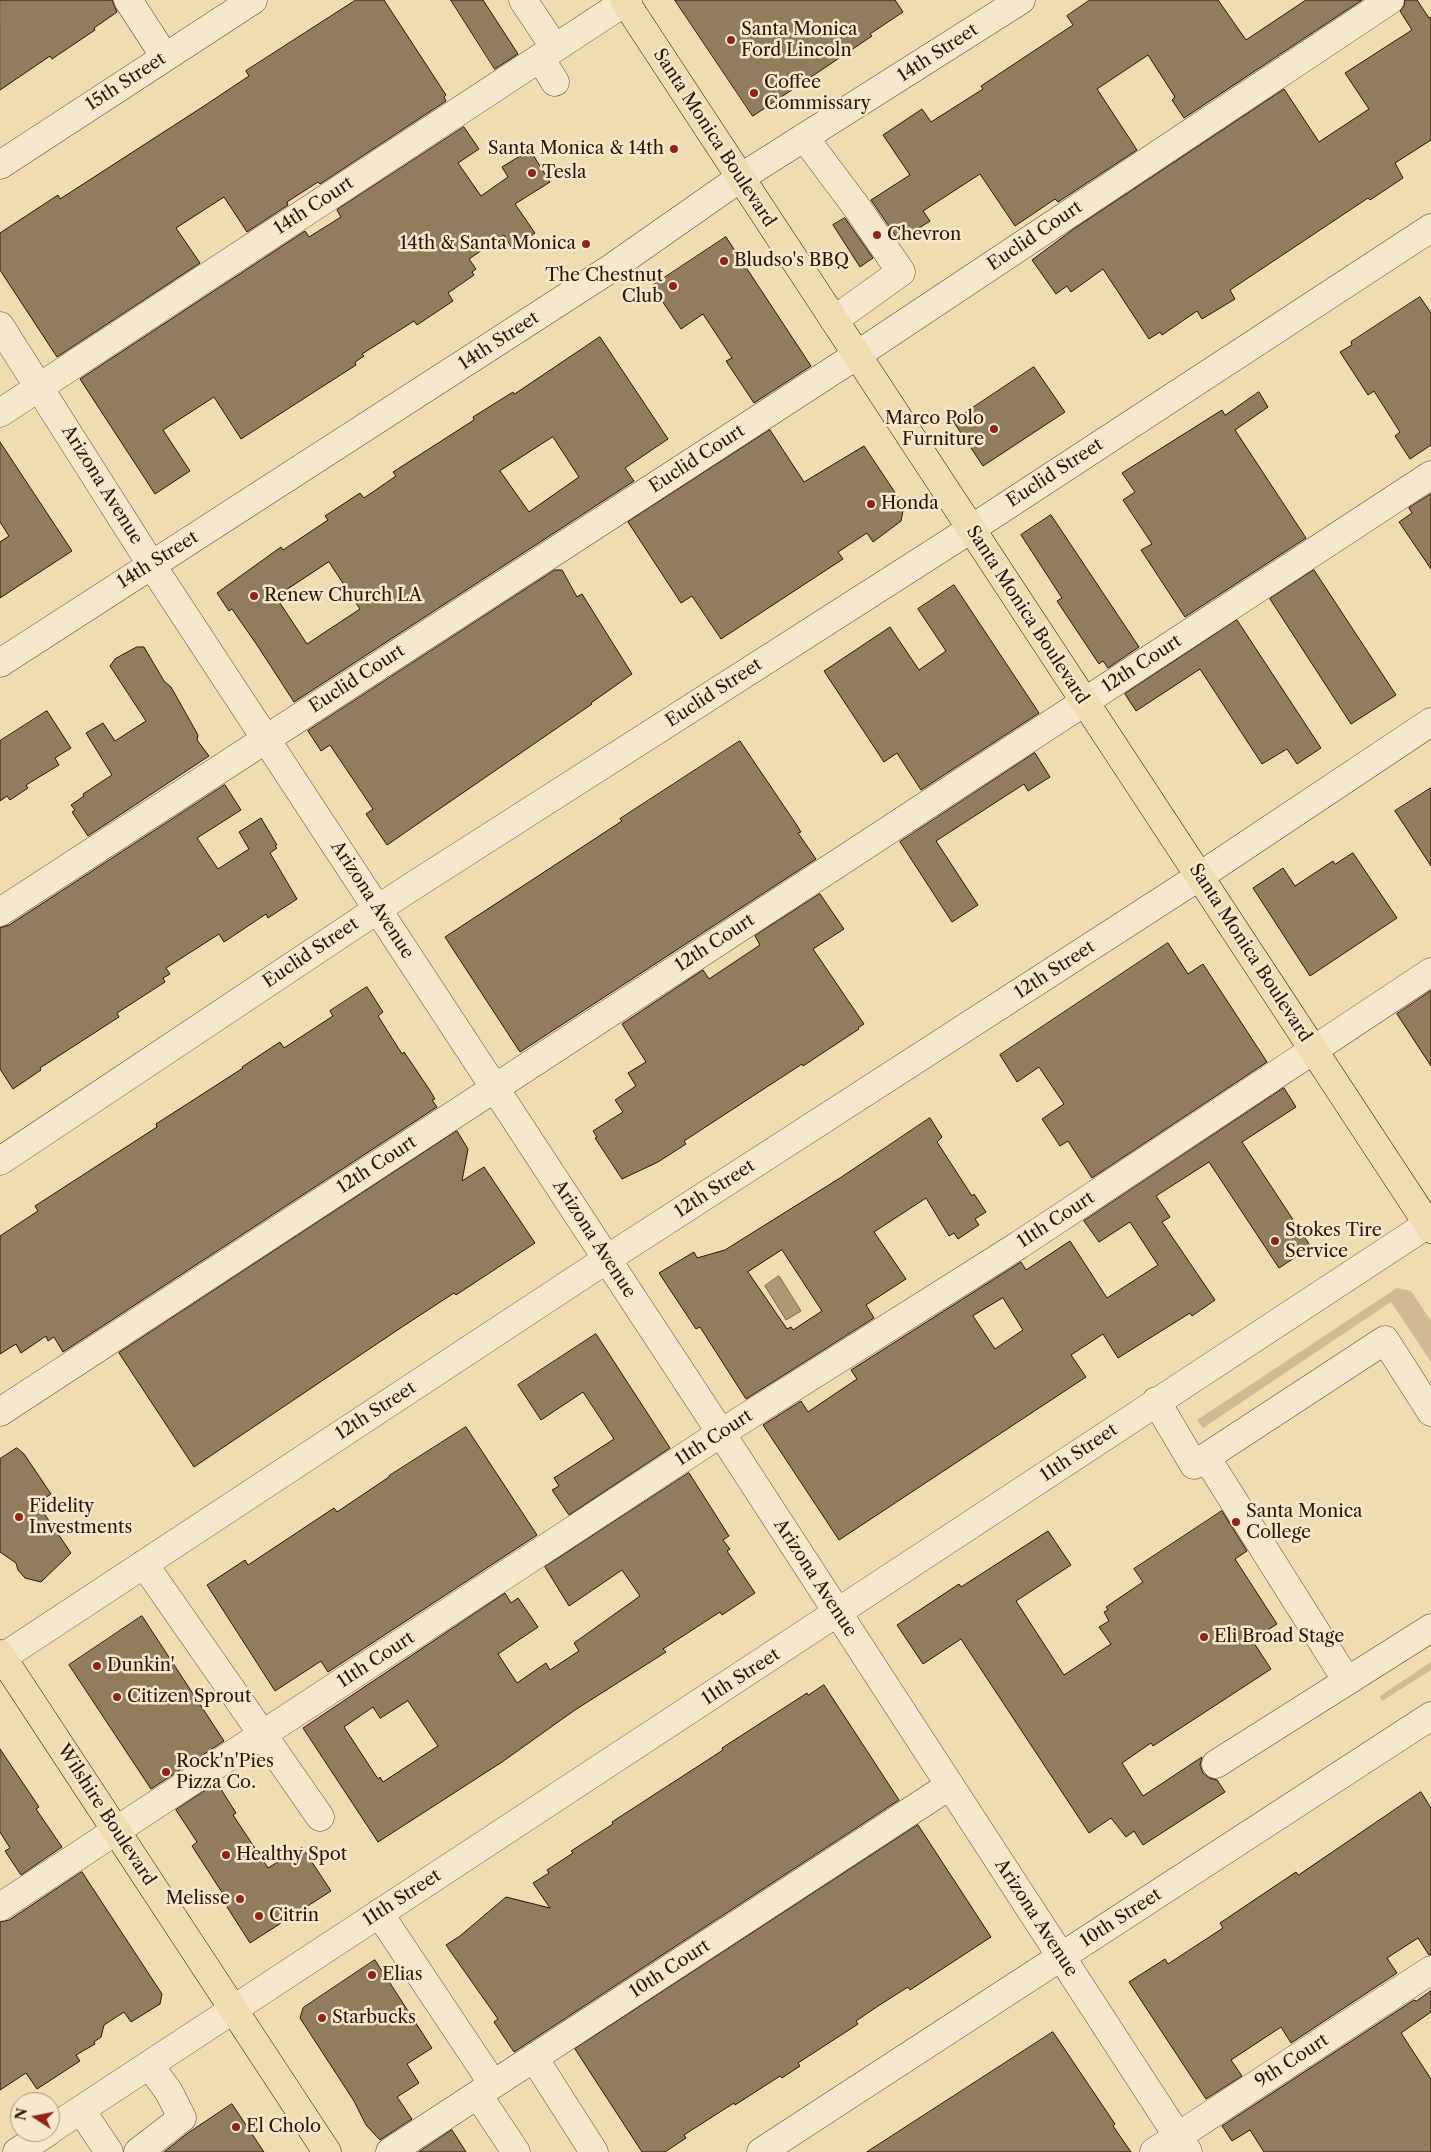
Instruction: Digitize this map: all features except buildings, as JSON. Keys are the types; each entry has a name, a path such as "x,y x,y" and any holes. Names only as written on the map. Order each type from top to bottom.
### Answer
{"main road":[{"name":"Santa Monica Boulevard","path":"626,1 1084,702 1430,1225"},
{"name":"Wilshire Boulevard","path":"1,1657 234,2008 327,2152"}],"street":[{"path":"128,0 165,57"},
{"name":"15th Street","path":"0,166 253,0"},
{"path":"523,0 547,53 555,82"},
{"name":"14th Street","path":"0,663 610,269 740,178 1021,0"},
{"name":"Euclid Court","path":"0,912 857,355 1390,0"},
{"name":"14th Court","path":"0,413 626,1"},
{"path":"804,137 858,209 901,272 834,320"},
{"name":"Euclid Street","path":"4,1149 36,1138 378,909 971,529 1431,228"},
{"name":"Arizona Avenue","path":"0,326 151,564 721,1433 1183,2144"},
{"name":"12th Court","path":"0,1412 1431,475"},
{"name":"12th Street","path":"1,1657 607,1259 1200,876 1431,722"},
{"name":"11th Court","path":"0,1908 721,1433 1019,1245 1431,972"},
{"name":"11th Street","path":"60,2124 837,1614 1156,1401 1430,1225"},
{"path":"1156,1401 1194,1465 1385,1340 1431,1412"},
{"path":"1206,1457 1348,1681"},
{"path":"144,1564 320,1817"},
{"path":"1216,1764 1431,1628"},
{"name":"10th Street","path":"761,2152 1431,1716"},
{"name":"10th Court","path":"390,2152 950,1786"},
{"path":"379,1913 485,2090 516,2152"},
{"name":"9th Court","path":"1154,2152 1183,2144 1431,1970"},
{"path":"534,2058 594,2152"},
{"path":"138,2152 182,2118 169,2092 150,2066"},
{"path":"81,2110 109,2152"},
{"name":"11th Street","path":"17,2152 32,2142"}],"shaded area":[{"path":"779,1276 801,1311 786,1320 765,1286"},
{"path":"1397,1288 1411,1291 1431,1321 1431,1362 1391,1302 1203,1428 1197,1420"},
{"path":"1431,1662 1431,1670 1382,1701 1380,1696"}],"place":[{"name":"Santa Monica Ford Lincoln","path":"731,40"},
{"name":"Coffee Commissary","path":"754,93"},
{"name":"Santa Monica & 14th","path":"674,149"},
{"name":"Tesla","path":"532,173"},
{"name":"Chevron","path":"877,235"},
{"name":"14th & Santa Monica","path":"586,244"},
{"name":"Bludso's BBQ","path":"724,261"},
{"name":"The Chestnut Club","path":"673,286"},
{"name":"Marco Polo Furniture","path":"994,429"},
{"name":"Honda","path":"871,504"},
{"name":"Renew Church LA","path":"254,596"},
{"name":"Stokes Tire Service","path":"1275,1241"},
{"name":"Fidelity Investments","path":"19,1517"},
{"name":"Santa Monica College","path":"1236,1522"},
{"name":"Eli Broad Stage","path":"1204,1637"},
{"name":"Dunkin'","path":"97,1666"},
{"name":"Citizen Sprout","path":"117,1697"},
{"name":"Rock'n'Pies Pizza Co.","path":"166,1772"},
{"name":"Healthy Spot","path":"226,1855"},
{"name":"Melisse","path":"240,1899"},
{"name":"Citrin","path":"259,1916"},
{"name":"Elias","path":"372,1975"},
{"name":"Starbucks","path":"322,2018"},
{"name":"El Cholo","path":"236,2127"}]}
